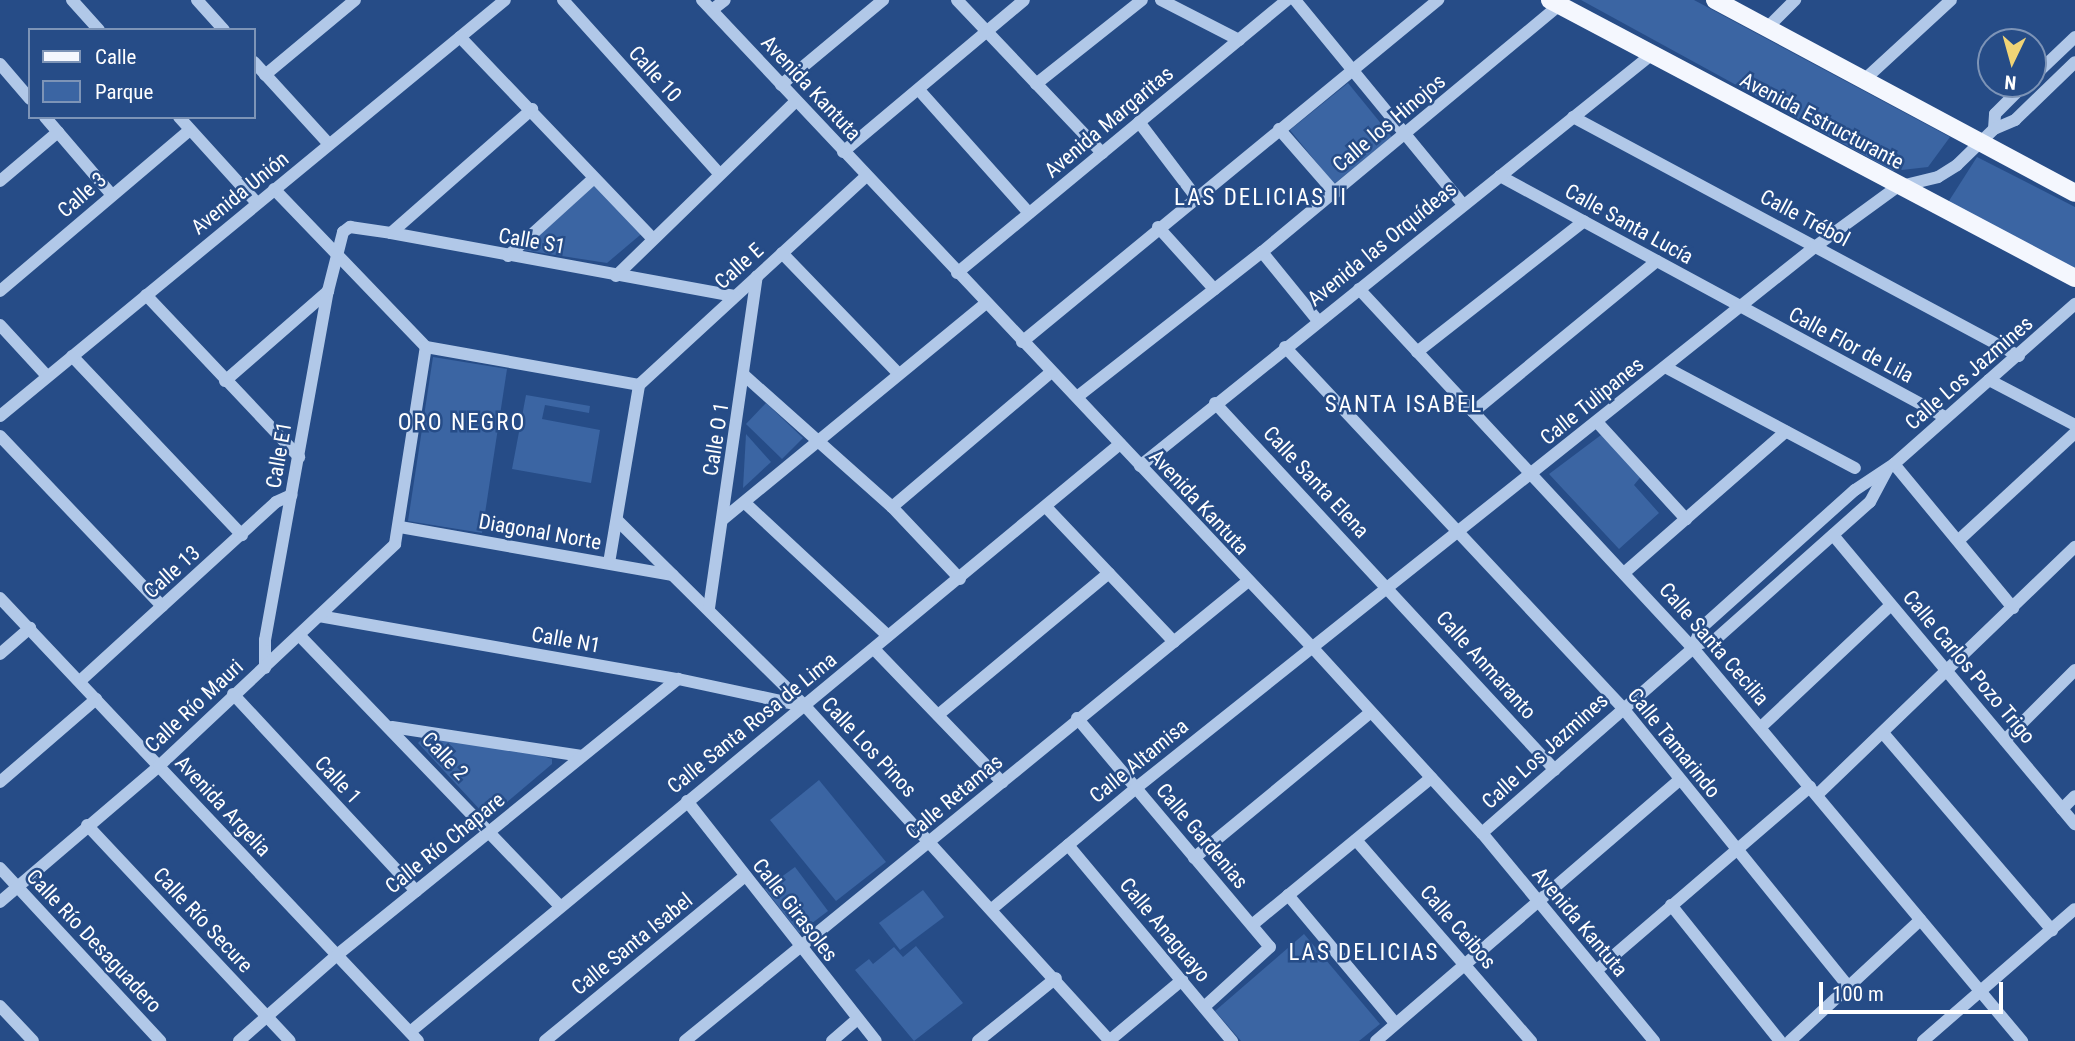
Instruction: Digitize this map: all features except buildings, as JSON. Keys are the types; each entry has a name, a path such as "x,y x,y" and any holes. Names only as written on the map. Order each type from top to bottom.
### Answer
{"main road":[{"path":"1715,0 2075,193"},
{"name":"Avenida Estructurante","path":"1555,3 1897,187 2075,278"}],"street":[{"path":"72,0 97,28"},
{"path":"265,75 355,0"},
{"name":"Avenida Unión","path":"0,416 505,0"},
{"name":"Calle 10","path":"563,0 719,173"},
{"name":"Avenida Kantuta","path":"702,0 985,304 1077,397 1247,582 1312,647 1482,833 1536,901 1597,970 1651,1040"},
{"path":"712,10 725,0"},
{"path":"781,85 883,0"},
{"path":"957,0 1102,153"},
{"path":"843,152 1024,0"},
{"path":"1036,84 1142,0"},
{"path":"1161,0 1239,40"},
{"name":"Avenida Margaritas","path":"957,274 1287,0"},
{"path":"1296,0 1462,203"},
{"path":"1022,342 1158,227 1354,71 1438,0"},
{"path":"1766,27 1795,0"},
{"path":"1864,80 1951,0"},
{"path":"206,3 224,28"},
{"name":"Calle los Hinojos","path":"1077,397 1407,134 1555,3"},
{"path":"460,37 651,237"},
{"path":"2047,64 2075,37"},
{"name":"Avenida las Orquídeas","path":"1140,466 1462,203 1500,176 1651,55"},
{"path":"1897,187 1946,173 1994,129 2010,124 2075,62"},
{"path":"256,64 329,144"},
{"path":"0,65 28,97"},
{"path":"919,90 1029,213"},
{"path":"1994,129 1995,114 2011,98"},
{"path":"616,276 651,237 796,101"},
{"path":"391,233 531,109"},
{"name":"Calle Trébol","path":"1573,117 2019,356"},
{"path":"48,119 111,194"},
{"path":"181,119 257,203"},
{"path":"1139,122 1196,197"},
{"path":"1279,129 1335,193"},
{"name":"Calle 3","path":"0,291 111,194 190,130"},
{"path":"0,181 58,132"},
{"name":"Calle E","path":"639,385 866,176"},
{"name":"Calle Santa Lucía","path":"1500,176 1740,308"},
{"path":"508,256 594,178"},
{"name":"Calle Tulipanes","path":"1312,647 1816,246 1897,187"},
{"path":"274,189 337,250 426,347 639,385 609,563"},
{"path":"1417,352 1584,221"},
{"name":"Calle S1","path":"337,250 350,227 734,296"},
{"path":"1158,227 1213,289"},
{"name":"Calle E1","path":"265,668 265,640 337,250"},
{"path":"1262,252 1318,321"},
{"path":"782,253 899,373"},
{"path":"1473,412 1657,261"},
{"name":"Calle O 1","path":"709,608 745,376 757,276"},
{"name":"Calle Santa Cecilia","path":"1359,289 1624,573 1696,646 2022,1041"},
{"path":"225,381 328,291"},
{"path":"146,295 299,457"},
{"path":"722,520 985,304"},
{"name":"Calle Los Jazmines","path":"1696,646 1701,628 1855,490 1890,467 2075,304"},
{"name":"Calle Flor de Lila","path":"1740,308 1945,417"},
{"path":"0,325 47,376"},
{"path":"400,527 426,347"},
{"name":"Calle Tamarindo","path":"1284,347 1622,707 1849,987"},
{"path":"72,356 242,535"},
{"path":"1665,367 1855,468"},
{"path":"892,507 1051,372"},
{"path":"745,376 892,507 960,579"},
{"path":"1989,380 2075,425"},
{"name":"Calle Santa Elena","path":"1215,403 1389,587"},
{"path":"1597,422 1686,519"},
{"path":"1624,573 1786,431"},
{"path":"1960,539 2075,433"},
{"path":"0,436 162,606"},
{"name":"Calle Santa Rosa de Lima","path":"414,1037 560,906 960,579 1120,444"},
{"path":"1890,467 1960,539 2013,608"},
{"name":"Calle Los Jazmines","path":"1482,833 1622,707 1696,646 1716,639 1833,536 1870,502 1890,467"},
{"name":"Calle 13","path":"80,681 276,502 292,495"},
{"path":"745,503 888,636"},
{"path":"1046,507 1174,642"},
{"name":"Calle Los Pinos","path":"617,520 709,608 805,706 932,841 1110,1041"},
{"name":"Diagonal Norte","path":"400,527 673,575"},
{"name":"Calle Río Mauri","path":"0,902 159,766 233,694 265,668 395,544 400,527"},
{"name":"Calle Carlos Pozo Trigo","path":"1833,536 2075,824"},
{"path":"1597,970 1736,847 1814,791 1883,733 2075,547"},
{"path":"938,715 1109,573"},
{"name":"Calle Retamas","path":"685,1041 932,841 1077,718 1247,582"},
{"name":"Calle Anmaranto","path":"1389,587 1555,770"},
{"name":"Avenida Argelia","path":"0,598 414,1037"},
{"path":"1761,727 1891,605"},
{"name":"Calle N1","path":"319,616 678,678 805,706"},
{"path":"0,654 30,628"},
{"name":"Calle 2","path":"299,635 392,727 560,906"},
{"name":"Calle Altamisa","path":"993,908 1136,788 1312,647"},
{"path":"874,649 1002,782"},
{"path":"2005,740 2075,670"},
{"name":"Calle Río Chapare","path":"239,1041 337,955 678,678"},
{"name":"Calle 1","path":"233,694 416,891"},
{"path":"0,782 96,699"},
{"path":"1194,858 1370,713"},
{"name":"Calle Gardenias","path":"1077,718 1270,947 1204,1007"},
{"path":"392,727 582,756"},
{"path":"1883,733 2052,930"},
{"path":"1252,925 1431,778"},
{"path":"1376,1041 1679,780"},
{"path":"2062,809 2075,796"},
{"name":"Calle Girasoles","path":"687,801 798,947 876,1041"},
{"name":"Calle Río Secure","path":"87,825 290,1041"},
{"name":"Calle Ceibos","path":"1356,840 1526,1036"},
{"name":"Calle Anaguayo","path":"1068,845 1232,1041"},
{"name":"Calle Río Desaguadero","path":"0,868 160,1041"},
{"name":"Calle Santa Isabel","path":"545,1041 744,877"},
{"path":"1288,895 1395,1023"},
{"path":"1671,905 1780,1041"},
{"path":"1923,1041 2075,909"},
{"path":"1790,1041 1920,920"},
{"path":"978,1041 1056,978"},
{"path":"1110,1041 1182,980"},
{"path":"0,1006 33,1041"},
{"path":"832,1041 857,1019"},
{"path":"1510,1041 1526,1036"}],"green space":[{"path":"1581,0 1694,0 1950,137 1928,167 1893,171"},
{"path":"1348,83 1392,137 1334,184 1290,130"},
{"path":"1977,157 2075,207 2075,270 1947,204"},
{"path":"594,186 646,230 607,263 523,250"},
{"path":"433,357 507,369 482,533 408,521"},
{"path":"526,395 590,406 589,413 545,405 542,419 600,430 591,483 512,469"},
{"path":"766,403 803,438 782,459 746,424"},
{"path":"746,434 771,462 743,488"},
{"path":"1601,435 1643,474 1634,485 1659,513 1619,549 1549,474"},
{"path":"425,736 539,755 552,759 552,764 493,814 483,813 418,743"},
{"path":"819,780 886,862 836,901 770,820"},
{"path":"795,867 828,911 799,933 765,889"},
{"path":"923,890 944,917 900,950 879,923"},
{"path":"1304,934 1380,1024 1359,1041 1241,1041 1215,1011"},
{"path":"916,946 963,1003 914,1041 855,970 869,959 873,964 894,947 903,957"}],"district":[{"name":"LAS DELICIAS II","path":"1261,198"},
{"name":"SANTA ISABEL","path":"1404,405"},
{"name":"ORO NEGRO","path":"462,423"},
{"name":"LAS DELICIAS","path":"1364,953"}]}
